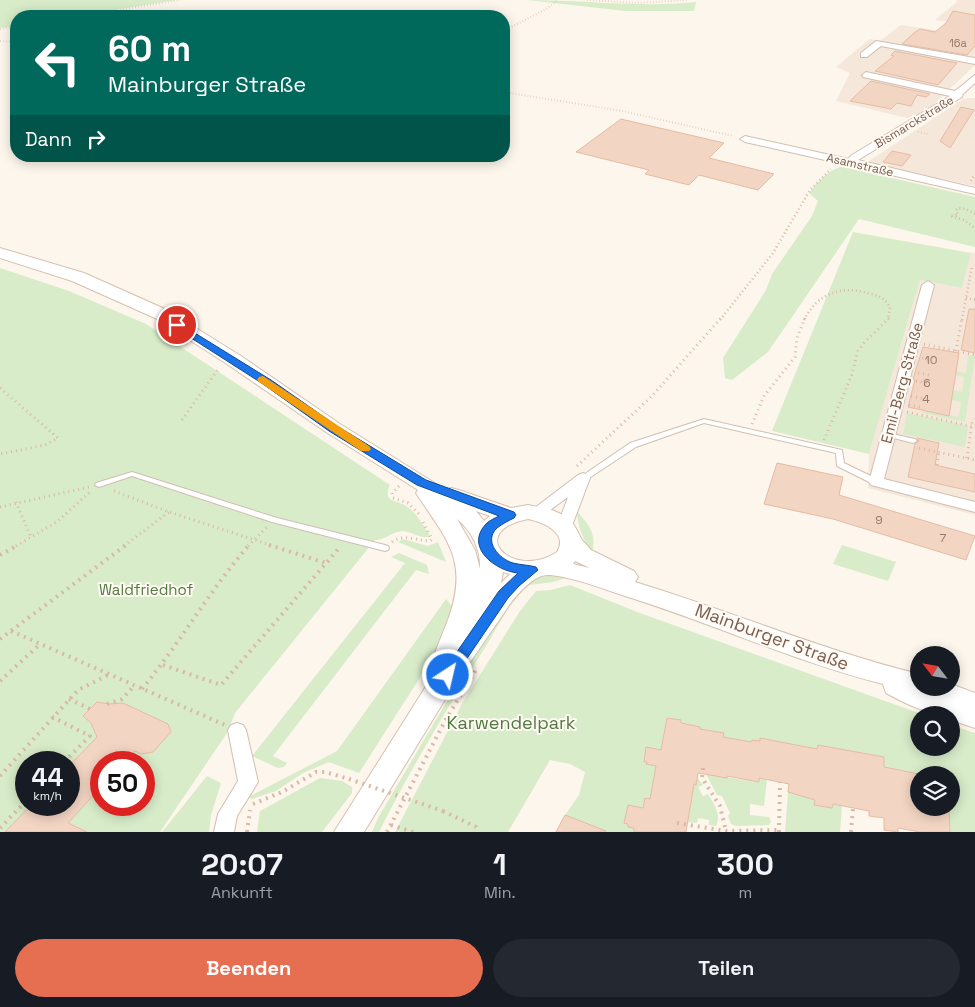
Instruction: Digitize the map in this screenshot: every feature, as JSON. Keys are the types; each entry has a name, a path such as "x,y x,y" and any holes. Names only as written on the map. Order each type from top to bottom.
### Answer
{"main road":[{"name":"Mainburger Straße","path":"0,253 78,278 161,314 333,428 413,486 468,516 497,561 513,568 582,574 679,604 864,670 910,682"},
{"name":"Mainburger Straße","path":"413,486 509,515 537,513 553,518 568,534 583,555 679,604"},
{"path":"413,486 453,526 468,567 468,590 461,616 442,665 440,686"},
{"path":"440,686 487,591 492,569 488,546 490,527 509,515"},
{"path":"348,832 440,686 504,595 514,583 563,559 571,548 568,534"},
{"name":"Mainburger Straße","path":"864,670 911,694 975,718"},
{"path":"956,696 975,702"}],"street":[{"path":"864,55 880,43 975,61"},
{"path":"866,75 963,94"},
{"name":"Bismarckstraße","path":"854,162 853,160 856,157 963,94 975,78"},
{"name":"Asamstraße","path":"746,139 975,191"},
{"name":"Emil-Berg-Straße","path":"876,482 928,284"},
{"path":"537,513 579,474"},
{"path":"568,534 579,474"},
{"path":"876,482 975,507"},
{"path":"224,832 228,814 244,800 248,782 237,730"}],"lane":[{"path":"579,474 633,445 704,420 839,452 840,464 876,482"},
{"path":"888,439 913,441"},
{"path":"99,484 132,474 275,520 347,539 387,546"}],"path":[{"path":"119,10 180,0"},
{"path":"510,28 546,9 558,0"},
{"path":"587,0 636,3 687,0"},
{"path":"510,93 622,111 746,139"},
{"path":"579,474 723,318 775,251 806,194 821,177 837,165"},
{"path":"975,214 966,209 958,208 956,210 958,215 950,217 964,220 975,228"},
{"path":"956,350 973,267"},
{"path":"971,272 975,273"},
{"path":"970,278 975,278"},
{"path":"968,284 974,285"},
{"path":"750,431 764,396 794,358 797,350 796,341 802,324 816,302 829,292 839,289 864,290 884,298 889,304 891,314 888,322 862,345 856,355 852,375 821,448"},
{"path":"967,290 973,291"},
{"path":"966,298 975,300"},
{"path":"964,309 968,310"},
{"path":"959,334 964,335"},
{"path":"913,342 975,355"},
{"path":"182,420 221,365"},
{"path":"0,388 58,438 45,445 0,454"},
{"path":"895,410 973,426"},
{"path":"966,458 975,419"},
{"path":"888,439 975,460"},
{"path":"937,465 939,452"},
{"path":"391,480 399,486 413,486"},
{"path":"0,554 58,521 99,484"},
{"path":"0,507 99,484 169,512 326,563"},
{"path":"387,546 393,540 404,536 424,542 432,539 419,514 408,503 393,498 392,493 399,486"},
{"path":"16,502 32,537"},
{"path":"0,639 169,512"},
{"path":"142,689 163,665 246,546 254,539"},
{"path":"163,665 221,685 347,539"},
{"path":"11,631 237,730"},
{"path":"0,681 40,644"},
{"path":"388,832 445,721 481,662"},
{"path":"0,776 78,690 108,674"},
{"path":"107,704 122,699 135,686"},
{"path":"69,699 90,709"},
{"path":"52,717 90,736 75,751"},
{"path":"703,768 702,778 720,806 726,832"},
{"path":"247,832 244,800 282,792 316,772 325,772 443,811 476,827 478,832"},
{"path":"677,823 726,832 778,831 780,782"},
{"path":"851,832 853,808"},
{"path":"0,828 15,812"},
{"path":"391,825 413,832"}],"shaded area":[{"path":"956,0 975,0 975,65 930,108 916,116 907,118 836,101 850,73 836,67 870,39 880,41 901,25 949,32 954,23 935,20 958,1"},
{"path":"975,98 975,186 873,164 869,161 963,99"},
{"path":"971,253 975,253 975,515 868,488 869,454 920,280 962,288"}],"green space":[{"path":"0,0 176,0 114,10 10,10 10,27 0,28"},
{"path":"527,0 633,4 696,2 694,11 625,11"},
{"path":"846,166 975,197 975,247 859,219 768,352 732,380 725,378 723,358 766,290 772,274 812,216 818,201 809,193 829,172"},
{"path":"853,232 971,253 962,288 920,280 869,454 772,431"},
{"name":"Waldfriedhof","path":"0,268 69,291 146,324 390,485 388,491 389,498 412,510 429,534 429,537 422,537 402,531 375,540 235,713 227,733 160,832 0,832"},
{"path":"968,355 975,356 965,422 922,413 923,411 959,417 961,402 940,397 943,388 962,392 964,377 944,373 945,369 966,373"},
{"path":"907,413 968,426 965,447 903,434"},
{"path":"577,512 593,535 592,552 586,544 578,522"},
{"path":"403,539 428,546 438,542 446,562 398,542"},
{"path":"842,545 896,562 888,581 833,564"},
{"path":"399,553 427,565 429,574 416,570 273,756 287,763 284,767 278,768 252,756 405,563 391,557"},
{"path":"552,575 568,577 553,582 530,585 512,604 430,738 379,832 372,832 379,816 496,618 529,580"},
{"name":"Karwendelpark","path":"570,585 637,612 910,710 910,756 960,756 960,728 975,733 975,832 950,832 949,816 960,816 960,766 910,766 910,772 884,767 884,757 818,745 817,749 752,740 751,744 723,737 723,733 681,723 681,720 667,718 661,750 646,748 644,762 656,766 650,799 645,798 643,809 628,806 625,823 628,824 628,827 634,828 634,832 584,832 565,815 579,795 585,772 570,764 550,760 508,832 395,832 463,702 520,611 536,591 551,590"},
{"path":"446,599 452,606 448,627 435,654 359,773 329,762 303,773 276,791 252,799 248,797 337,751"},
{"path":"706,774 758,782 759,778 767,780 764,806 750,804 750,815 769,817 771,821 769,825 736,826 731,824 728,816 730,813 722,796 717,795"},
{"path":"207,776 221,783 211,815 209,832 162,832"},
{"path":"697,777 703,785 698,787 703,796 708,794 713,802 718,818 716,826 709,825 709,820 698,818 697,823 686,822"},
{"path":"320,778 342,781 352,787 352,793 322,832 257,832 260,811"},
{"path":"788,792 815,800 815,805 832,808 833,804 842,806 840,832 785,832"}],"building":[{"path":"953,11 975,15 975,46 967,55 902,44 920,29 935,32 946,23"},
{"path":"895,51 957,63 938,85 875,71 894,56 891,55"},
{"path":"871,81 930,94 926,97 917,95 911,106 897,103 891,109 850,101"},
{"path":"961,107 974,110 950,148 940,141"},
{"path":"621,119 724,143 709,158 774,174 758,190 699,175 689,185 645,174 649,170 576,152"},
{"path":"892,151 911,155 902,166 883,162"},
{"path":"969,309 975,309 975,353 961,350"},
{"path":"923,347 959,353 949,416 908,407 915,380 913,379"},
{"path":"917,438 939,443 935,465 975,474 975,492 908,477 915,444 919,441"},
{"path":"777,463 843,477 839,495 975,536 966,560 833,519 764,504"},
{"path":"97,702 109,704 123,703 168,724 171,732 154,751 90,751 90,799 80,810 80,755 97,737 91,723 83,716"},
{"path":"667,718 681,720 681,723 700,727 700,729 724,733 723,737 751,742 752,740 760,741 760,738 817,749 818,745 884,757 884,767 910,772 910,816 949,816 950,832 920,832 898,828 898,832 884,830 884,818 869,816 869,811 833,804 832,808 814,805 815,800 788,792 789,784 759,778 759,782 698,773 696,785 694,784 686,832 634,832 634,828 628,827 628,824 624,823 628,805 643,808 645,798 650,799 656,766 644,762 646,747 661,750"},
{"path":"565,815 606,831 556,832"},
{"path":"20,816 74,816 68,823 87,832 5,832"}],"slow traffic":[{"path":"263,380 365,449"}],"route":[{"path":"177,325 267,382 333,428 422,483 479,506 509,515 490,527 485,538 486,547 497,561 504,565 522,570 532,570 514,583 504,595 448,675"}]}
